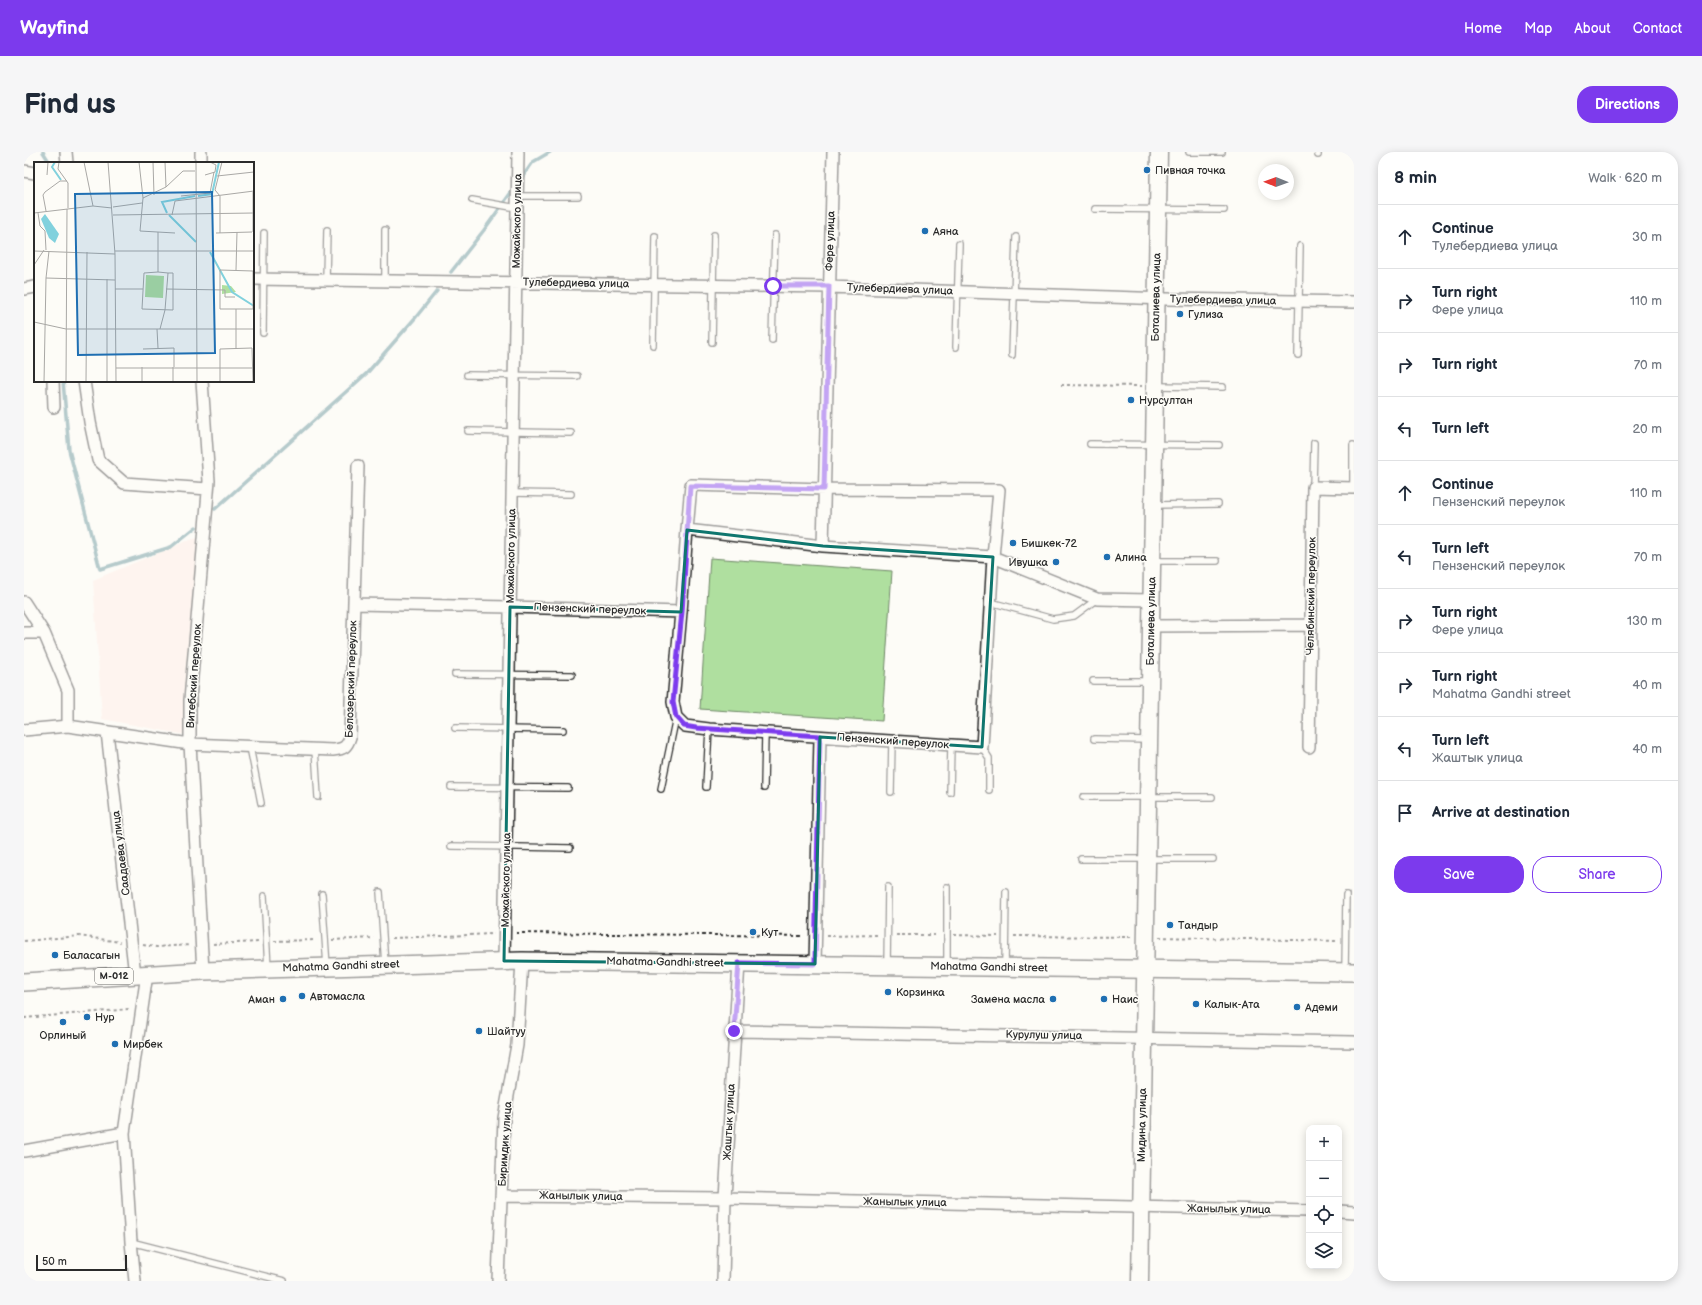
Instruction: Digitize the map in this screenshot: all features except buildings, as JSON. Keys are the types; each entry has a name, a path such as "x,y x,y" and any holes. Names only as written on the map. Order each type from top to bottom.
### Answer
{"main road":[{"name":"Mahatma Gandhi street","path":"24,982 203,971 504,961 1350,972"}],"street":[{"path":"66,152 67,162"},
{"path":"200,162 201,152"},
{"name":"Можайского улица","path":"504,961 518,152"},
{"name":"Фере улица","path":"823,546 833,152"},
{"name":"Боталиева улица","path":"1145,969 1159,152"},
{"path":"24,171 34,174"},
{"name":"Тулебердиева улица","path":"258,279 829,286 1156,298 1354,302"},
{"path":"24,289 34,287"},
{"path":"53,382 54,407"},
{"path":"84,382 90,422 98,460 124,483 208,489"},
{"name":"Витебский переулок","path":"202,382 209,481 190,700 190,744 203,971"},
{"name":"Белозерский переулок","path":"24,730 68,726 190,744 250,747 342,749 348,745 350,737 358,466"},
{"path":"676,717 673,702 682,612 690,486 824,489 999,490 990,602 982,747"},
{"path":"1313,487 1353,488"},
{"name":"Челябинский переулок","path":"1309,747 1313,487"},
{"path":"687,530 823,546 993,558 1097,599 1151,600"},
{"path":"24,602 44,633 68,690 68,726"},
{"name":"Пензенский переулок","path":"354,604 682,612"},
{"path":"1151,626 1311,625"},
{"path":"24,633 44,633"},
{"name":"Пензенский переулок","path":"676,717 684,726 709,729 982,747"},
{"name":"Саадаева улица","path":"107,732 132,944 141,974 143,1008 124,1134 135,1281"},
{"path":"815,964 820,736"},
{"name":"Биримдик улица","path":"498,1281 504,1118 517,1045 522,961"},
{"name":"Жаштык улица","path":"723,1281 725,1198 739,963"},
{"name":"Мидина улица","path":"1140,1281 1145,969"},
{"name":"Курулуш улица","path":"734,1031 1143,1037 1354,1042"},
{"path":"24,1151 124,1134"},
{"name":"Жанылык улица","path":"501,1196 725,1198 1306,1211"},
{"path":"1342,1211 1354,1212"}],"lane":[{"path":"1189,152 1222,152"},
{"path":"518,196 578,196"},
{"path":"472,200 518,208"},
{"path":"1095,209 1224,210"},
{"path":"326,280 327,230"},
{"path":"385,230 385,281"},
{"path":"263,333 258,279 264,233"},
{"path":"712,342 714,235"},
{"path":"653,345 655,236"},
{"path":"772,340 775,236"},
{"path":"1012,355 1016,237"},
{"path":"956,347 959,291 959,244"},
{"path":"1298,355 1300,246"},
{"path":"467,375 577,376"},
{"path":"1155,386 1223,387"},
{"path":"468,432 571,433"},
{"path":"1313,487 1314,443"},
{"path":"1090,444 1219,445"},
{"path":"1353,445 1353,488"},
{"path":"512,493 571,494"},
{"path":"1153,505 1218,504"},
{"path":"1152,561 1217,561"},
{"path":"990,602 1052,619 1074,616 1097,599"},
{"path":"455,674 572,675"},
{"path":"1093,681 1150,681"},
{"path":"661,789 676,717"},
{"path":"455,728 563,730"},
{"path":"706,787 709,729"},
{"path":"764,788 765,733"},
{"path":"1094,739 1149,740"},
{"path":"890,792 892,741"},
{"path":"950,792 952,745"},
{"path":"250,747 261,803"},
{"path":"982,747 989,758 989,790"},
{"path":"315,749 318,797"},
{"path":"451,787 568,788"},
{"path":"1083,797 1212,797"},
{"path":"451,846 570,848"},
{"path":"1081,859 1213,859"},
{"path":"887,965 888,887"},
{"path":"947,888 947,966"},
{"path":"380,892 385,965"},
{"path":"1005,967 1006,892"},
{"path":"322,894 327,967"},
{"path":"1346,895 1345,942 1350,972"},
{"path":"264,896 268,969"},
{"path":"131,1242 284,1281"}],"path":[{"path":"1061,385 1155,386"},
{"path":"24,941 79,936 156,947 505,933 1135,937"},
{"path":"1155,937 1345,942"},
{"path":"24,1018 143,1008"}],"highlighted area":[{"path":"687,530 823,546 993,557 982,747 820,737 815,964 504,961 510,607 681,612"}],"shaded area":[{"path":"201,535 186,735 102,719 93,580"}],"green space":[{"path":"710,558 892,571 882,721 700,709"}],"waterway":[{"path":"43,152 49,162"},
{"path":"521,179 533,162 550,152"},
{"path":"451,272 515,187"},
{"path":"215,509 367,373 437,291"},
{"path":"63,382 69,450 100,569 171,547 196,527"}],"place":[{"name":"Пивная точка","path":"1147,170"},
{"name":"Аяна","path":"925,231"},
{"name":"Гулиза","path":"1180,314"},
{"name":"Нурсултан","path":"1131,400"},
{"name":"Бишкек-72","path":"1013,543"},
{"name":"Алина","path":"1107,557"},
{"name":"Ивушка","path":"1056,562"},
{"name":"Тандыр","path":"1170,925"},
{"name":"Кут","path":"753,932"},
{"name":"Баласагын","path":"55,955"},
{"name":"Корзинка","path":"888,992"},
{"name":"Автомасла","path":"302,996"},
{"name":"Аман","path":"283,999"},
{"name":"Замена масла","path":"1053,999"},
{"name":"Наис","path":"1104,999"},
{"name":"Калык-Ата","path":"1196,1004"},
{"name":"Адеми","path":"1297,1007"},
{"name":"Нур","path":"87,1017"},
{"name":"Орлиный","path":"63,1022"},
{"name":"Шайтуу","path":"479,1031"},
{"name":"Мирбек","path":"115,1044"}],"route":[{"path":"734,1031 739,963 815,964 820,736 684,726 676,717 673,702 682,612 690,486 824,489 829,286 773,286"}]}
